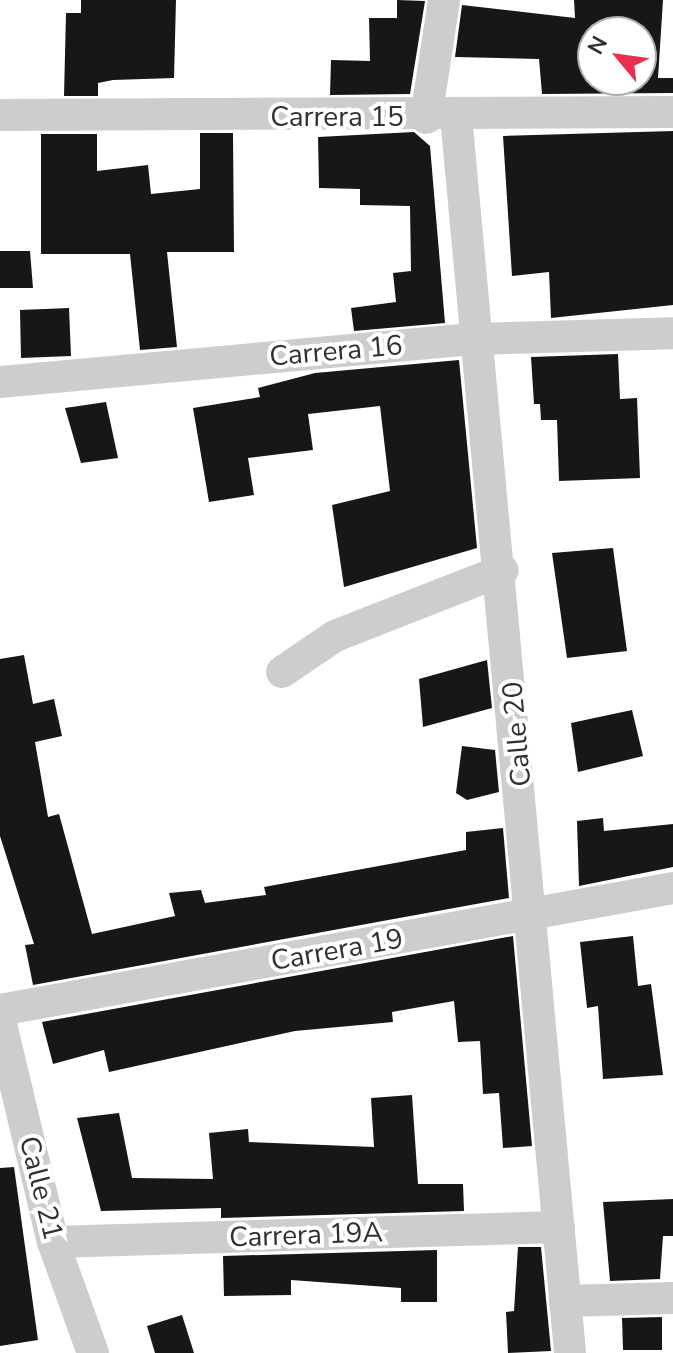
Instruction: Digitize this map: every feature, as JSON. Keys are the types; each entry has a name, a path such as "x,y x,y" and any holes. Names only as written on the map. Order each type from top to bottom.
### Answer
{"street":[{"name":"Calle 20","path":"444,0 441,117 475,339 503,570 570,1353"},
{"name":"Carrera 15","path":"0,115 441,117 673,112"},
{"name":"Carrera 16","path":"0,382 475,339 673,333"},
{"path":"282,672 335,636 503,570"},
{"name":"Carrera 19","path":"0,1010 673,888"},
{"name":"Calle 21","path":"0,1020 53,1242 93,1353"},
{"name":"Carrera 19A","path":"53,1242 559,1227"},
{"path":"565,1301 673,1298"}],"building":[{"path":"81,0 176,0 174,78 113,80 98,83 98,96 64,96 66,13 81,13"},
{"path":"397,0 425,1 410,94 330,95 331,60 370,61 369,18 397,18"},
{"path":"574,0 663,0 658,78 673,78 673,93 657,93 657,16 577,16 577,94 542,94 539,59 455,57 462,5 575,18"},
{"path":"673,131 673,305 551,318 549,272 512,276 503,136"},
{"path":"414,132 430,146 445,323 354,331 351,308 396,302 393,273 411,271 410,206 360,205 360,189 319,188 318,137"},
{"path":"200,133 233,133 234,252 167,252 177,347 140,350 130,254 41,254 41,134 97,134 97,171 148,165 151,194 200,189"},
{"path":"0,251 30,251 33,288 0,288"},
{"path":"69,308 71,356 21,358 20,310"},
{"path":"618,354 620,399 637,398 640,478 559,481 557,420 541,420 540,404 534,404 531,357"},
{"path":"459,360 477,548 344,587 332,505 390,491 380,406 308,414 313,450 248,458 254,495 209,502 193,408 260,397 258,388 315,373"},
{"path":"106,402 118,458 81,463 65,408"},
{"path":"613,548 627,651 567,658 552,553"},
{"path":"24,655 33,704 54,699 62,736 35,742 48,817 59,814 92,934 175,916 169,893 201,890 205,903 266,895 264,887 466,850 466,832 503,828 509,898 33,985 25,945 34,944 0,836 0,659"},
{"path":"487,660 492,708 423,727 419,679"},
{"path":"632,710 643,756 578,772 571,723"},
{"path":"462,746 495,750 499,792 467,800 456,793"},
{"path":"603,818 604,831 673,824 673,867 579,886 577,821"},
{"path":"513,936 532,1146 503,1148 499,1093 483,1094 480,1041 458,1042 454,1001 392,1012 393,1022 295,1031 109,1072 104,1050 53,1064 42,1022"},
{"path":"633,936 638,986 651,984 663,1075 603,1079 598,1006 587,1008 580,942"},
{"path":"412,1095 418,1184 463,1184 464,1211 221,1218 221,1208 101,1211 77,1118 119,1113 132,1178 213,1179 209,1133 248,1129 249,1142 374,1147 371,1098"},
{"path":"14,1167 38,1340 0,1346 0,1168"},
{"path":"673,1199 673,1236 663,1236 660,1279 610,1281 603,1202"},
{"path":"518,1247 541,1247 551,1351 508,1353 506,1312 514,1311"},
{"path":"437,1250 437,1302 401,1302 401,1288 291,1280 291,1295 224,1296 223,1256"},
{"path":"182,1315 194,1353 155,1353 147,1326"},
{"path":"662,1317 662,1350 623,1350 622,1318"}]}
